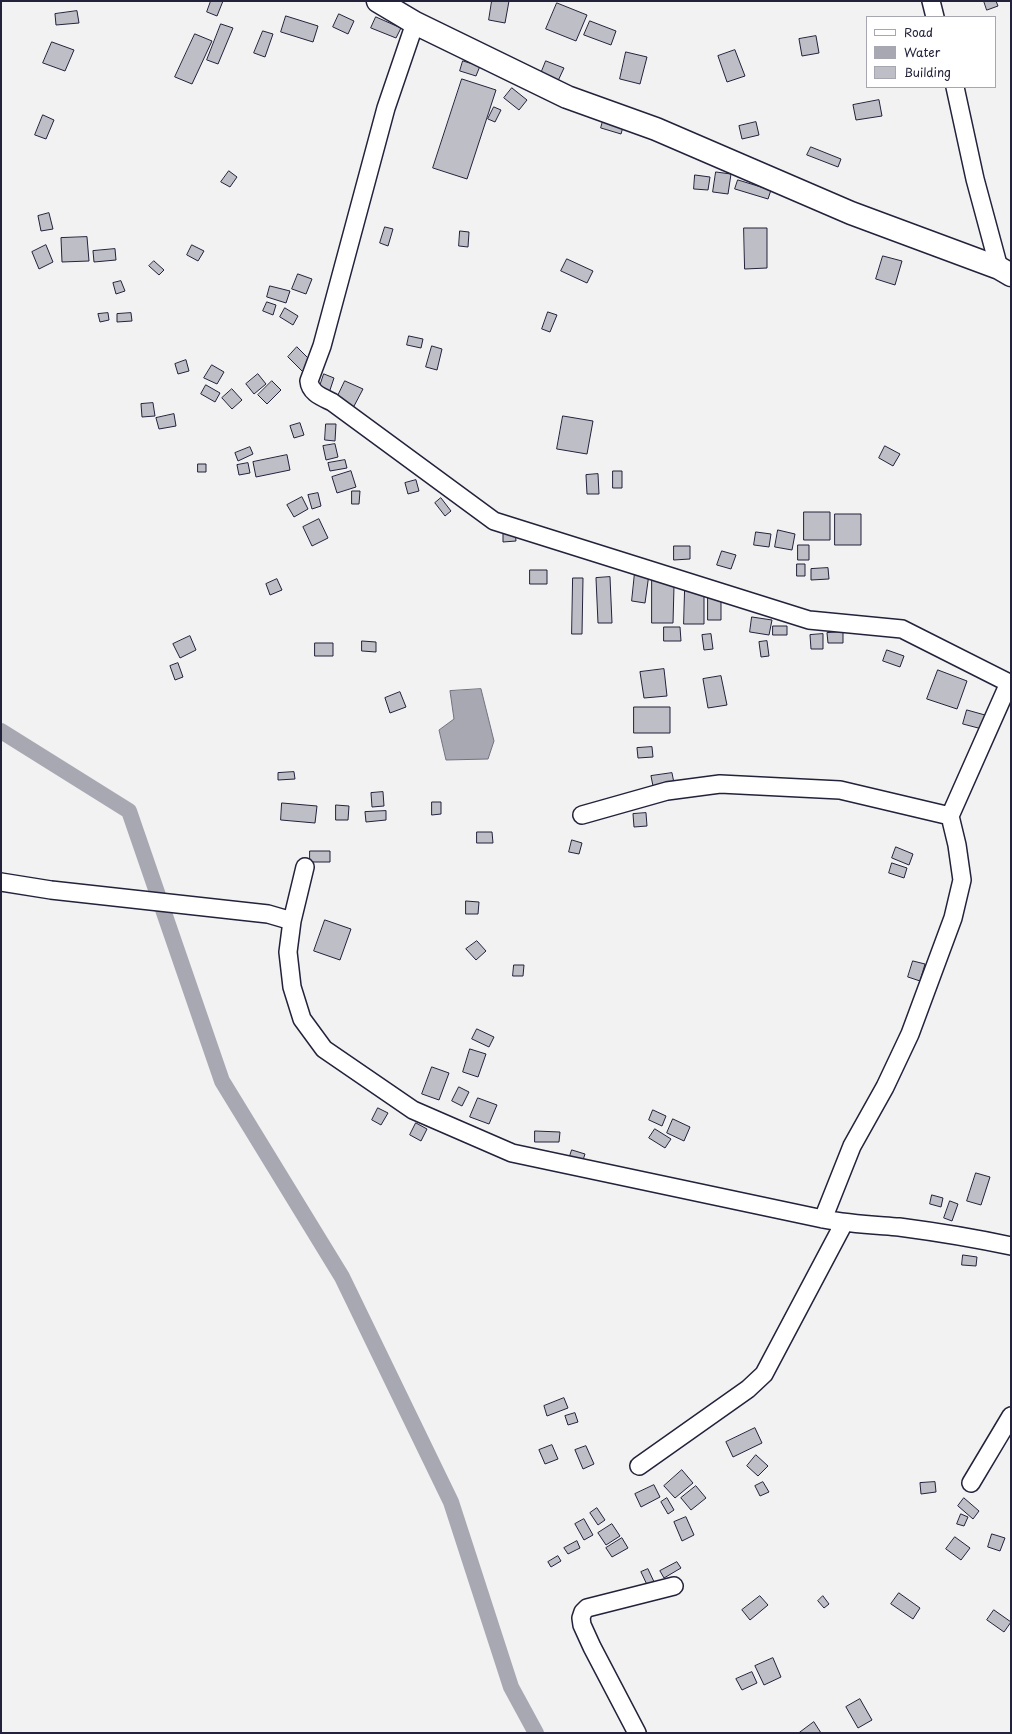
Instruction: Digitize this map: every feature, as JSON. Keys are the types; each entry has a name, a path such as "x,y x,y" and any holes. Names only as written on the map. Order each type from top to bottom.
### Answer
{"main road":[{"path":"378,1 415,23 567,97 656,129 851,213 1005,271"}],"street":[{"path":"931,1 935,16"},
{"path":"415,23 386,108 322,346 309,382 310,388 313,392 332,402 494,521 809,620 902,629 1010,683 950,816 957,845 962,880 953,918 910,1034 884,1087 852,1146 824,1219"},
{"path":"955,88 975,179 1005,271"},
{"path":"582,815 667,791 720,784 840,790 950,816"},
{"path":"305,867 292,921 288,952 292,987 302,1019 324,1049 413,1110 512,1153 844,1223 913,1229 963,1236 1011,1246"},
{"path":"1,882 51,890 268,914 292,921"},
{"path":"640,1466 748,1389 764,1374 844,1223"},
{"path":"971,1483 1011,1416"},
{"path":"637,1733 592,1647 582,1625 581,1618 583,1612 587,1608 674,1586"}],"water":[{"path":"481,689 494,741 488,759 446,760 439,730 454,719 450,691"}],"building":[{"path":"211,1 223,1 217,16 207,12"},
{"path":"492,1 509,1 505,23 489,20"},
{"path":"984,1 996,1 998,6 987,10"},
{"path":"557,3 587,15 576,41 546,29"},
{"path":"77,11 79,23 56,25 55,14"},
{"path":"339,14 354,21 348,34 333,27"},
{"path":"286,16 318,26 313,42 281,32"},
{"path":"376,17 401,28 396,38 371,28"},
{"path":"590,21 616,31 611,45 584,35"},
{"path":"221,24 233,28 218,64 207,60"},
{"path":"263,31 273,34 265,57 254,53"},
{"path":"195,34 212,41 192,84 175,77"},
{"path":"816,36 819,53 802,56 799,39"},
{"path":"52,42 74,50 65,71 43,63"},
{"path":"735,50 745,76 727,82 718,56"},
{"path":"626,52 647,57 640,84 620,79"},
{"path":"463,61 480,66 476,76 460,71"},
{"path":"546,61 564,68 557,83 540,76"},
{"path":"462,79 496,90 467,179 433,168"},
{"path":"512,88 527,100 519,110 504,98"},
{"path":"879,100 882,116 856,120 853,105"},
{"path":"494,107 501,110 495,122 488,119"},
{"path":"43,115 54,120 46,139 35,135"},
{"path":"603,121 623,127 621,134 601,128"},
{"path":"756,122 759,135 742,139 739,126"},
{"path":"811,147 841,159 838,167 807,155"},
{"path":"229,171 237,177 230,187 221,182"},
{"path":"716,172 731,174 728,194 713,192"},
{"path":"695,175 710,177 708,190 694,189"},
{"path":"738,180 771,190 768,199 735,189"},
{"path":"49,213 53,229 41,231 38,216"},
{"path":"385,227 393,229 388,246 380,243"},
{"path":"744,228 767,228 767,268 745,269"},
{"path":"460,231 469,232 468,247 459,246"},
{"path":"87,237 89,261 62,262 61,238"},
{"path":"46,245 53,262 39,269 32,252"},
{"path":"192,245 204,251 198,261 187,255"},
{"path":"115,249 116,260 94,262 93,251"},
{"path":"883,256 902,261 895,285 876,279"},
{"path":"567,259 593,271 587,283 561,271"},
{"path":"154,261 164,270 159,275 149,266"},
{"path":"298,274 312,279 306,294 292,289"},
{"path":"121,281 125,291 116,294 113,283"},
{"path":"270,286 290,291 286,303 267,297"},
{"path":"267,302 276,305 273,315 263,311"},
{"path":"285,308 298,316 293,325 280,317"},
{"path":"548,312 557,315 550,332 542,329"},
{"path":"108,313 109,320 100,322 98,314"},
{"path":"131,313 132,321 117,322 117,314"},
{"path":"409,336 423,339 421,348 407,345"},
{"path":"432,346 442,349 437,370 426,367"},
{"path":"297,347 313,363 303,372 288,357"},
{"path":"186,360 189,371 178,374 175,364"},
{"path":"212,365 224,372 217,384 204,378"},
{"path":"258,374 266,384 254,394 246,384"},
{"path":"324,374 334,378 328,396 318,392"},
{"path":"272,381 281,390 267,404 258,395"},
{"path":"345,381 363,389 353,408 336,400"},
{"path":"206,385 220,393 215,402 201,394"},
{"path":"232,389 242,400 232,409 222,398"},
{"path":"153,403 155,416 142,417 141,404"},
{"path":"174,414 176,426 159,429 156,418"},
{"path":"563,416 593,421 587,454 557,449"},
{"path":"300,423 304,435 294,438 290,426"},
{"path":"326,424 336,424 335,441 325,440"},
{"path":"335,444 338,457 326,460 323,446"},
{"path":"885,446 900,454 893,466 879,458"},
{"path":"250,447 253,454 238,461 235,453"},
{"path":"287,455 290,470 256,477 253,462"},
{"path":"345,460 347,468 330,471 328,463"},
{"path":"248,463 250,473 239,475 237,465"},
{"path":"198,464 206,464 206,472 198,472"},
{"path":"351,471 356,487 337,493 332,477"},
{"path":"613,471 622,471 622,488 613,488"},
{"path":"598,474 599,494 587,494 586,475"},
{"path":"416,480 419,491 408,494 405,483"},
{"path":"352,491 360,491 359,504 352,504"},
{"path":"318,493 321,506 312,509 308,495"},
{"path":"302,497 308,509 294,517 287,505"},
{"path":"441,498 451,511 445,516 435,503"},
{"path":"804,512 830,512 830,540 804,540"},
{"path":"835,514 861,514 861,545 835,545"},
{"path":"319,519 328,538 312,546 303,527"},
{"path":"778,530 795,534 792,550 775,547"},
{"path":"515,531 516,541 503,542 503,532"},
{"path":"756,532 771,534 769,547 754,545"},
{"path":"798,545 809,545 809,560 798,560"},
{"path":"674,546 690,546 690,559 674,560"},
{"path":"722,551 736,555 731,569 717,565"},
{"path":"797,564 805,564 805,576 797,576"},
{"path":"828,568 829,579 811,580 811,569"},
{"path":"530,570 547,570 547,584 530,584"},
{"path":"635,572 649,574 645,603 632,601"},
{"path":"652,576 674,586 673,623 652,623"},
{"path":"610,577 612,623 598,623 596,578"},
{"path":"573,578 583,578 582,634 572,634"},
{"path":"277,579 282,590 270,595 266,584"},
{"path":"685,589 704,590 704,624 684,624"},
{"path":"708,596 721,596 721,620 708,620"},
{"path":"752,617 772,620 769,635 750,632"},
{"path":"773,626 787,626 787,635 773,635"},
{"path":"664,627 680,627 681,641 664,641"},
{"path":"843,632 843,643 828,643 827,633"},
{"path":"711,634 713,649 704,650 702,635"},
{"path":"823,634 823,649 811,649 810,635"},
{"path":"190,636 196,650 180,658 173,644"},
{"path":"362,641 376,642 376,652 362,651"},
{"path":"767,641 769,656 761,657 759,642"},
{"path":"315,643 333,643 333,656 315,656"},
{"path":"887,650 904,656 900,667 883,661"},
{"path":"178,663 183,677 175,680 170,666"},
{"path":"664,669 667,696 644,698 640,672"},
{"path":"938,670 967,681 957,709 927,699"},
{"path":"721,676 727,705 708,708 703,679"},
{"path":"400,692 406,707 390,713 385,698"},
{"path":"634,707 670,707 670,733 634,733"},
{"path":"967,710 985,715 982,729 963,724"},
{"path":"652,747 653,757 638,758 637,748"},
{"path":"294,772 295,779 278,780 278,773"},
{"path":"672,773 674,783 653,786 651,776"},
{"path":"383,792 384,806 372,807 371,793"},
{"path":"432,802 441,802 441,814 432,815"},
{"path":"282,803 317,806 315,823 281,820"},
{"path":"336,805 349,806 348,820 336,820"},
{"path":"386,811 386,820 366,822 365,812"},
{"path":"646,813 647,826 634,827 633,814"},
{"path":"477,832 492,832 493,843 477,843"},
{"path":"572,840 582,843 579,854 569,852"},
{"path":"896,847 913,854 909,865 892,858"},
{"path":"310,851 330,851 330,862 310,862"},
{"path":"892,863 907,868 904,878 889,873"},
{"path":"466,901 479,902 478,914 466,914"},
{"path":"325,920 351,929 340,960 314,951"},
{"path":"477,941 486,951 476,960 466,949"},
{"path":"913,961 925,964 920,981 908,977"},
{"path":"514,965 524,965 523,976 513,976"},
{"path":"477,1029 494,1037 489,1047 472,1039"},
{"path":"470,1049 486,1054 478,1077 463,1072"},
{"path":"432,1067 449,1073 439,1100 422,1094"},
{"path":"459,1087 469,1092 462,1106 452,1101"},
{"path":"478,1098 497,1105 489,1124 470,1117"},
{"path":"378,1108 388,1113 381,1125 372,1120"},
{"path":"653,1110 666,1116 662,1126 649,1120"},
{"path":"673,1119 690,1127 684,1141 667,1133"},
{"path":"416,1123 427,1129 421,1141 410,1135"},
{"path":"655,1129 671,1139 665,1148 649,1138"},
{"path":"535,1131 560,1132 559,1142 535,1142"},
{"path":"572,1150 585,1154 581,1166 568,1162"},
{"path":"976,1173 990,1177 981,1205 967,1201"},
{"path":"932,1195 943,1198 941,1207 930,1204"},
{"path":"950,1201 958,1204 952,1221 944,1218"},
{"path":"963,1255 977,1257 976,1266 962,1265"},
{"path":"564,1398 568,1408 547,1416 544,1406"},
{"path":"575,1413 578,1422 568,1425 565,1416"},
{"path":"755,1428 762,1443 733,1457 726,1442"},
{"path":"552,1445 558,1459 545,1464 539,1450"},
{"path":"586,1446 594,1464 583,1469 575,1450"},
{"path":"756,1455 768,1466 758,1476 747,1466"},
{"path":"682,1470 693,1483 675,1498 664,1486"},
{"path":"763,1482 769,1492 760,1496 755,1486"},
{"path":"935,1482 936,1492 921,1494 920,1483"},
{"path":"654,1485 660,1497 641,1507 635,1494"},
{"path":"696,1486 706,1498 691,1510 681,1498"},
{"path":"667,1498 674,1510 668,1514 661,1502"},
{"path":"964,1498 979,1511 973,1519 958,1506"},
{"path":"597,1508 605,1520 598,1525 590,1513"},
{"path":"961,1514 968,1517 964,1526 957,1524"},
{"path":"686,1517 694,1535 682,1541 674,1522"},
{"path":"584,1519 593,1535 584,1540 575,1524"},
{"path":"612,1524 620,1536 606,1545 598,1533"},
{"path":"992,1534 1005,1538 1000,1551 988,1547"},
{"path":"955,1537 970,1548 961,1560 946,1549"},
{"path":"622,1538 628,1548 612,1557 606,1548"},
{"path":"577,1541 580,1548 568,1554 564,1548"},
{"path":"558,1556 561,1561 551,1567 548,1562"},
{"path":"677,1562 681,1568 664,1578 660,1571"},
{"path":"648,1569 656,1586 649,1589 641,1572"},
{"path":"899,1593 920,1608 913,1619 891,1604"},
{"path":"760,1596 768,1605 750,1620 742,1610"},
{"path":"823,1596 829,1604 824,1608 818,1601"},
{"path":"994,1610 1011,1622 1004,1632 987,1620"},
{"path":"773,1658 781,1677 764,1685 755,1666"},
{"path":"752,1672 757,1683 742,1690 736,1679"},
{"path":"860,1699 872,1720 858,1728 846,1707"},
{"path":"814,1722 821,1733 799,1733"}],"waterway":[{"path":"1,731 129,811 222,1081 342,1277 451,1502 511,1687 536,1733"}]}
